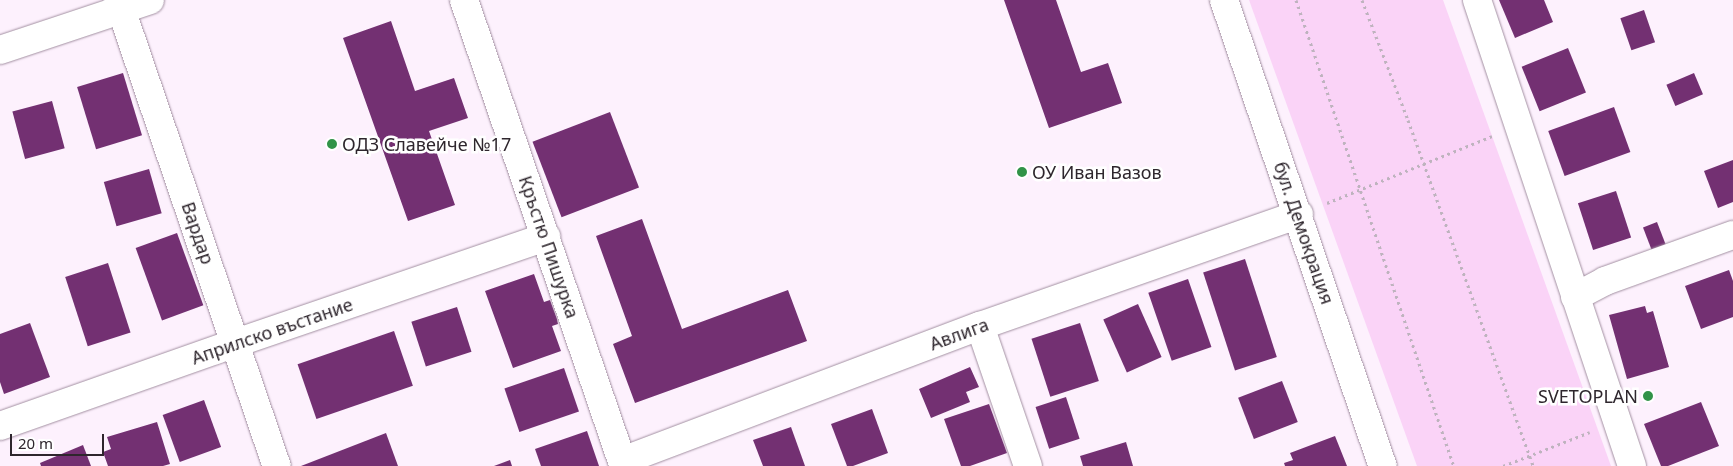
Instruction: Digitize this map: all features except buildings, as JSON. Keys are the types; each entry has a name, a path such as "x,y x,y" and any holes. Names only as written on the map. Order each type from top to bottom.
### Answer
{"street":[{"path":"0,50 119,5 150,0"},
{"name":"Кръстю Пишурка","path":"464,0 623,464"},
{"name":"бул. Демокрация","path":"1224,0 1299,214 1383,466"},
{"path":"1478,0 1632,466"},
{"name":"Вардар","path":"119,5 277,466"},
{"name":"Авлига","path":"623,464 980,326 1299,214"},
{"path":"1575,297 1605,281 1733,235"},
{"name":"Априлско въстание","path":"0,426 236,343 546,238"},
{"path":"980,326 1028,466"}],"path":[{"path":"1296,0 1454,466"},
{"path":"1362,0 1424,164 1533,466"},
{"path":"1299,214 1518,125"},
{"path":"1503,466 1617,421"}],"shaded area":[{"path":"1249,0 1443,0 1611,466 1417,466"}],"place":[{"name":"ОДЗ Славейче №17","path":"332,144"},
{"name":"ОУ Иван Вазов","path":"1022,172"},
{"name":"SVETOPLAN","path":"1648,396"}]}
